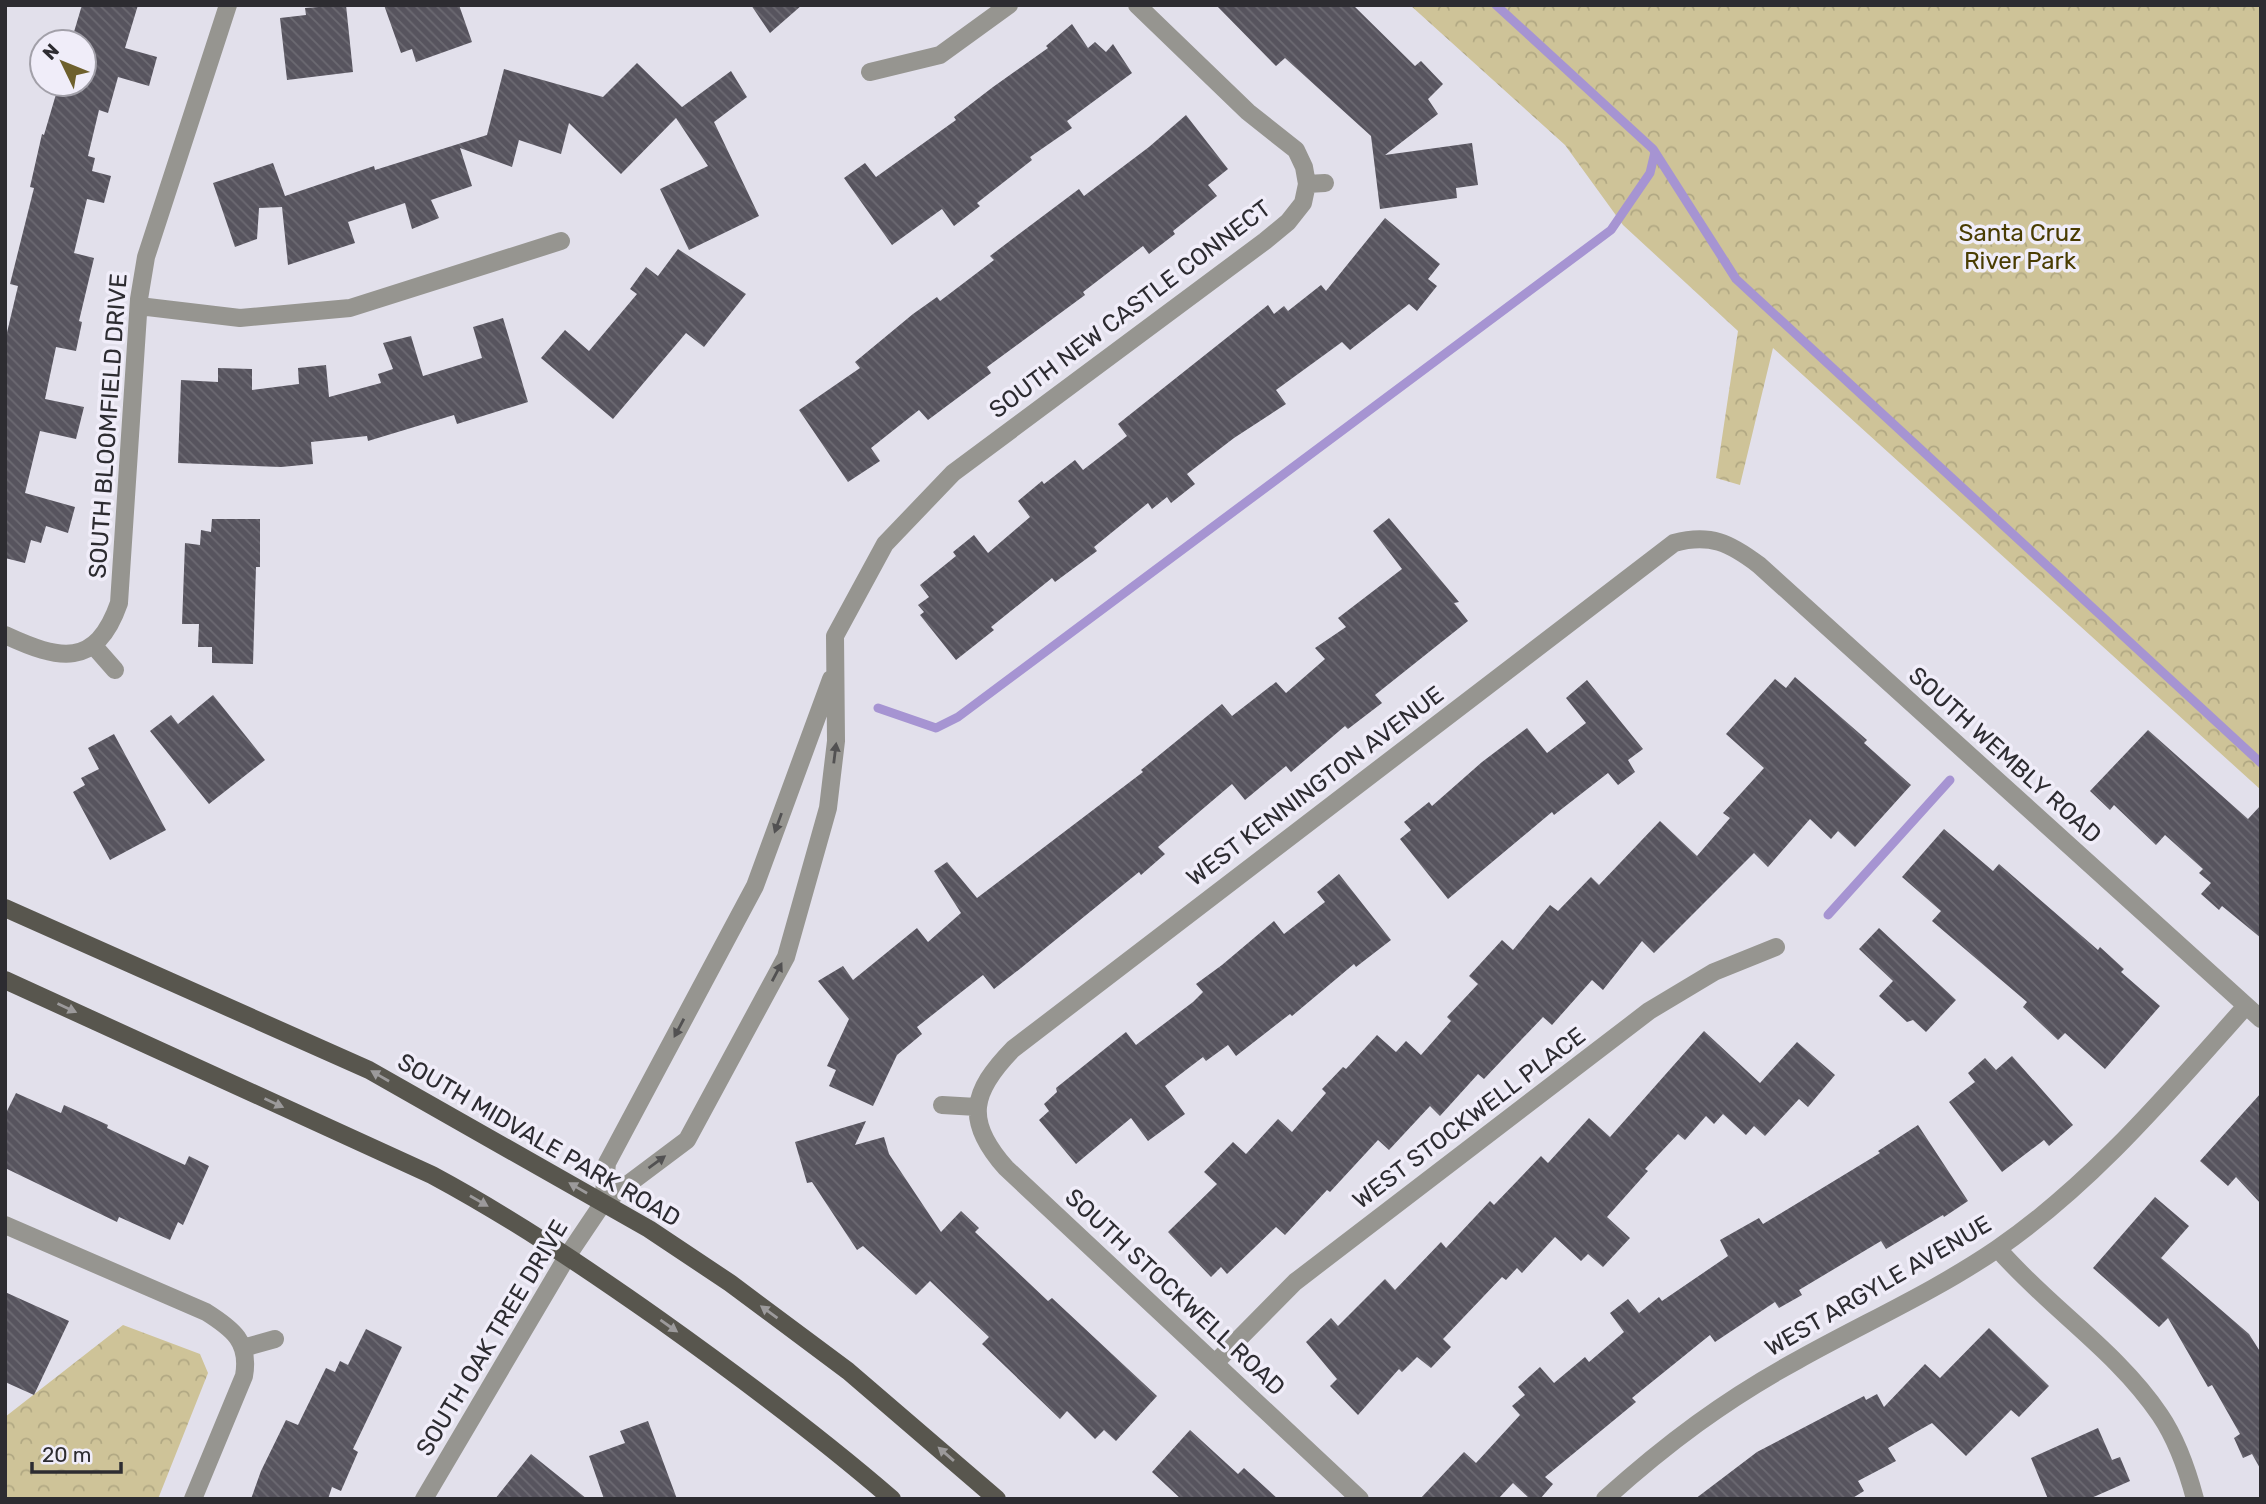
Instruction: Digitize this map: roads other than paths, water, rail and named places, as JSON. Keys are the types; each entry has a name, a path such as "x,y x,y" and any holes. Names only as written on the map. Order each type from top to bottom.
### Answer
{"main road":[{"name":"SOUTH MIDVALE PARK ROAD","path":"5,908 369,1070 603,1203 688,1255 808,1341 885,1401 998,1499"},
{"path":"5,980 432,1175 506,1216 568,1255 758,1391 892,1499"}],"street":[{"name":"SOUTH BLOOMFIELD DRIVE","path":"93,645 113,623 119,603 139,306 146,257 228,5"},
{"path":"870,72 940,55 1009,5"},
{"name":"SOUTH NEW CASTLE CONNECT","path":"603,1203 687,1140 786,957 828,807 836,741 835,636 885,544 953,473 1288,222 1316,183 1296,150 1248,112 1137,5"},
{"path":"139,306 240,318 350,308 561,241"},
{"name":"WEST KENNINGTON AVENUE","path":"977,1107 983,1086 1013,1049 1659,553 1674,543 1692,538 1710,539"},
{"name":"SOUTH WEMBLY ROAD","path":"1710,539 1728,545 1759,565 2261,1019"},
{"path":"5,635 41,650 64,655 87,650 93,645 115,670"},
{"name":"SOUTH NEW CASTLE CONNECT","path":"603,1203 607,1163 755,886 835,667"},
{"name":"WEST STOCKWELL PLACE","path":"1215,1363 1273,1302 1303,1276 1649,1011 1714,972 1776,947"},
{"name":"WEST ARGYLE AVENUE","path":"1605,1499 1669,1443 1752,1387 1910,1301 1998,1249 2064,1197 2127,1137 2246,1006"},
{"path":"942,1105 977,1107"},
{"name":"SOUTH STOCKWELL ROAD","path":"977,1107 980,1131 991,1151 1006,1168 1360,1499"},
{"name":"SOUTH OAK TREE DRIVE","path":"424,1499 568,1255 603,1203"},
{"path":"5,1225 206,1312 230,1329 242,1344 246,1363 244,1376 193,1499"},
{"path":"1998,1249 2140,1389 2160,1414 2175,1440 2195,1499"},
{"path":"242,1344 275,1339"}],"waterway":[{"path":"1496,5 1653,149 1736,279 2261,763"},
{"path":"878,708 936,728 958,717 1611,230 1650,173 1655,152"},
{"path":"1828,915 1950,780"}],"park label":[{"name":"Santa Cruz River Park","path":"2020,247"}]}
